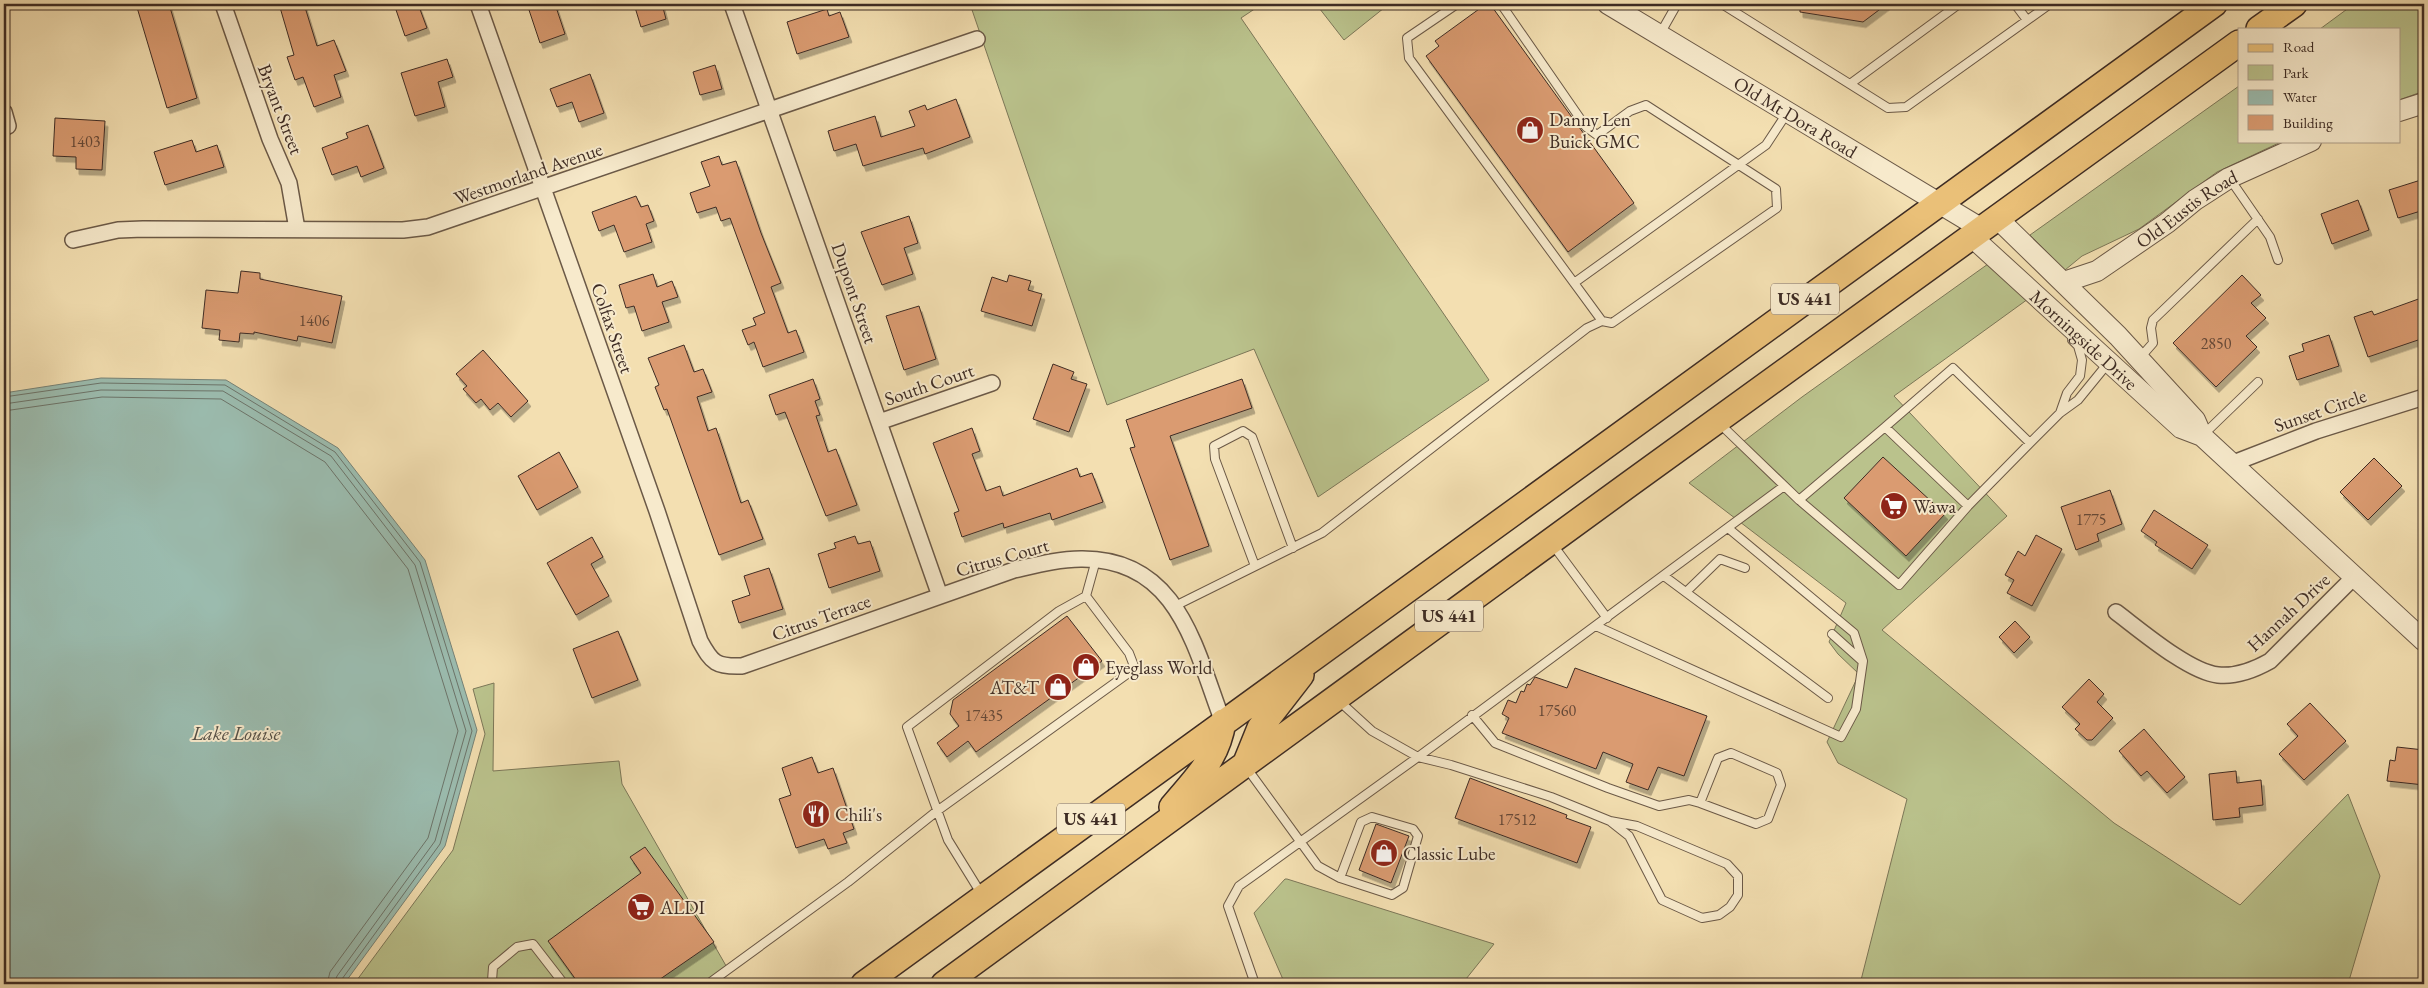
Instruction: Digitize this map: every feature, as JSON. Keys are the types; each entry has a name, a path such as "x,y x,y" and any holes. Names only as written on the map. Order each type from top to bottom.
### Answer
{"main road":[{"name":"US 441","path":"864,984 2212,4"},
{"path":"2260,28 2294,4"},
{"name":"US 441","path":"944,984 1716,421 2238,44"},
{"path":"1245,765 1260,728 1318,653"},
{"path":"1152,833 1213,756 1220,740 1223,722"}],"street":[{"name":"Bryant Street","path":"223,4 270,139 288,182 297,229"},
{"name":"Colfax Street","path":"478,4 657,511 700,641 710,659 715,663"},
{"name":"Dupont Street","path":"732,4 940,596"},
{"name":"Old Mt Dora Road","path":"1608,4 1938,203 1984,228"},
{"name":"Westmorland Avenue","path":"73,240 118,230 143,228 403,230 428,227 977,39"},
{"path":"2400,111 2424,103"},
{"name":"Old Eustis Road","path":"2064,282 2097,271 2167,223 2195,200 2229,178 2309,142"},
{"name":"Morningside Drive","path":"1984,228 2064,282 2126,344 2195,420 2202,436"},
{"name":"Morningside Drive","path":"1984,228 2033,291 2182,428 2202,436 2424,641"},
{"path":"2109,362 2126,344"},
{"name":"South Court","path":"879,422 992,383"},
{"name":"Sunset Circle","path":"2231,464 2316,431 2424,397"},
{"name":"Citrus Court","path":"940,596 1014,570 1056,561 1096,560 1129,568 1151,580 1166,593 1175,606 1187,628 1223,722"},
{"name":"Hannah Drive","path":"2116,612 2200,671 2218,675 2236,674 2254,670 2270,661 2354,577"},
{"name":"Citrus Terrace","path":"715,663 725,666 742,666 940,596"}],"lane":[{"path":"1457,4 1407,38 1409,58 1602,321"},
{"path":"1175,606 1322,534 1587,328 1602,321 1612,323 1777,208 1776,189 1646,106 1630,111 1597,134 1586,127 1501,4"},
{"path":"1660,34 1677,4"},
{"path":"1722,4 1888,108 1906,106 2050,4"},
{"path":"1850,84 1959,4"},
{"path":"2014,4 2027,20"},
{"path":"1574,283 1766,145 1788,112"},
{"path":"2229,178 2270,237 2278,260"},
{"path":"2139,359 2153,343 2151,328 2153,320 2258,219"},
{"path":"2033,291 2032,299 2078,346 2082,360 2080,376 2067,393 2060,413"},
{"path":"1716,421 1799,500 1899,585 1968,506 2060,413 2078,400 2109,362"},
{"path":"1799,500 1953,368 2030,443"},
{"path":"2202,436 2258,382"},
{"path":"1885,426 1968,506"},
{"path":"1255,566 1215,459 1214,446 1243,432 1252,437 1293,548"},
{"path":"1255,984 1228,906 1239,886 1418,757 1472,715 1607,618 1784,486"},
{"path":"1596,626 1841,737 1856,709 1863,661 1854,634 1728,528"},
{"path":"1550,542 1607,618"},
{"path":"1686,592 1720,559 1745,568"},
{"path":"983,897 948,840 907,727 1059,611 1086,596 1096,560"},
{"path":"1664,576 1828,698"},
{"path":"708,984 848,882 937,811 1130,672 1134,666 1128,652 1086,596"},
{"path":"1832,634 1863,661"},
{"path":"1336,699 1372,730 1418,757 1451,765 1551,797 1610,821 1637,826 1728,864 1738,876 1738,895 1730,907 1718,915 1702,918 1662,900 1629,836 1610,821"},
{"path":"1472,715 1495,743 1608,788 1660,806 1689,800 1756,824 1768,819 1781,785 1777,772 1731,753 1718,758 1700,803"},
{"path":"1245,765 1318,866 1340,878 1392,895 1403,888 1418,836 1413,829 1372,816 1361,822 1340,878"},
{"path":"494,984 492,981 493,967 517,947 533,944 564,984"}],"green space":[{"path":"970,4 1262,4 1241,18 1489,380 1318,497 1254,349 1107,405"},
{"path":"1316,4 1389,4 1344,40"},
{"path":"2354,4 2424,4 2424,91 2400,100 2400,28 2321,28"},
{"path":"2238,87 2238,142 2281,142 2217,172 2139,229 2082,256 2065,270 2030,235"},
{"path":"1988,264 2028,299 1894,396 2007,516 1882,630 2114,823 2240,905 2348,794 2380,876 2348,984 1860,984 1907,799 1838,763 1827,742 1859,674 1838,654 1829,642 1846,603 1689,483 1802,397"},
{"path":"494,683 493,771 619,761 622,784 729,971 710,984 354,984 453,850 485,734 473,689"},
{"path":"1285,879 1494,944 1462,984 1285,984 1254,913"}],"water":[{"name":"Lake Louise","path":"101,378 226,380 338,448 425,560 477,730 445,846 344,984 4,984 4,393"}],"building":[{"path":"136,4 169,4 197,98 167,108"},
{"path":"279,4 304,4 317,46 334,40 346,71 334,75 341,97 314,107 303,77 295,80 287,57 294,55"},
{"path":"394,4 418,4 427,28 405,36"},
{"path":"527,4 555,4 565,34 540,43"},
{"path":"634,4 662,4 666,19 641,27"},
{"name":"Danny Len Buick GMC","path":"1486,4 1490,4 1634,203 1568,252 1426,56 1439,46 1435,41"},
{"path":"1800,4 1887,4 1863,22 1800,12"},
{"path":"827,9 829,16 840,12 849,37 797,54 787,22"},
{"path":"447,59 453,77 438,82 445,107 415,116 401,73"},
{"path":"715,65 722,89 700,95 693,72"},
{"path":"590,74 604,113 579,122 572,102 557,107 550,89"},
{"path":"956,99 970,137 925,154 923,148 863,166 856,144 834,151 828,131 875,116 881,137 915,126 909,111 925,105 927,110"},
{"path":"55,118 105,121 102,170 76,169 76,157 53,156"},
{"path":"368,125 384,168 361,177 357,166 332,175 322,148 348,138 346,133"},
{"path":"192,140 196,152 217,145 224,167 165,185 154,152"},
{"path":"719,156 722,165 736,161 781,283 771,287 788,333 796,330 804,352 763,367 754,342 748,345 742,330 756,325 753,318 765,313 730,218 721,221 716,207 697,213 690,193 710,186 701,162"},
{"path":"2424,179 2424,210 2398,218 2389,190"},
{"path":"636,196 641,207 648,205 654,221 646,224 652,242 624,252 614,225 599,231 592,212"},
{"path":"2358,200 2369,230 2332,244 2321,214"},
{"path":"909,216 918,243 904,248 913,274 882,285 861,232"},
{"path":"241,271 260,273 260,279 342,296 332,343 298,336 297,341 254,332 254,334 240,333 239,342 219,340 220,330 202,328 206,290 238,293"},
{"path":"653,274 657,287 672,281 678,297 662,302 669,322 642,331 634,306 626,308 619,285"},
{"path":"1009,275 1031,281 1028,290 1042,294 1032,326 981,311 992,277 1007,282"},
{"path":"2242,275 2261,295 2251,303 2266,318 2246,336 2257,347 2216,387 2173,343"},
{"path":"2424,297 2424,338 2368,357 2354,317 2372,311 2374,315"},
{"path":"919,306 936,359 904,370 886,316"},
{"path":"2329,335 2339,366 2297,380 2289,356 2304,351 2302,344"},
{"path":"684,345 694,372 703,369 712,392 697,397 708,431 716,428 741,503 748,500 763,539 719,555 667,409 664,410 655,387 659,385 648,358"},
{"path":"483,350 528,401 511,417 498,403 490,410 481,399 476,403 463,389 467,386 456,374"},
{"path":"1053,364 1074,372 1071,379 1087,384 1069,432 1033,419"},
{"path":"813,379 820,399 815,401 820,415 816,416 828,452 836,449 857,505 826,516 785,412 776,415 769,395"},
{"path":"1242,379 1252,408 1170,436 1209,546 1170,560 1130,448 1135,447 1126,420"},
{"path":"972,428 980,451 972,454 986,491 1000,486 1003,496 1077,468 1080,477 1092,473 1103,502 1052,520 1050,513 1004,528 1003,523 962,537 954,513 959,511 933,443"},
{"path":"559,452 578,487 537,510 518,476"},
{"name":"Wawa","path":"1883,457 1945,514 1906,556 1844,498"},
{"path":"2374,458 2402,486 2368,520 2340,492"},
{"path":"2110,490 2122,524 2097,534 2099,541 2076,550 2061,507"},
{"path":"2154,510 2208,545 2192,569 2155,545 2157,542 2141,531"},
{"path":"2036,535 2062,549 2032,606 2007,593 2014,580 2005,575 2018,551 2025,556"},
{"path":"855,536 858,544 870,541 880,571 829,588 818,554 836,548 834,543"},
{"path":"592,537 603,557 591,564 609,596 576,615 547,563"},
{"path":"769,568 783,609 739,623 732,601 750,595 744,576"},
{"path":"1067,616 1102,661 976,752 968,741 947,757 937,743 959,726 950,714 953,700"},
{"path":"2015,621 2030,637 2014,653 1999,637"},
{"path":"618,631 638,680 592,698 573,649"},
{"path":"1575,668 1707,716 1684,776 1658,767 1648,790 1626,782 1633,764 1603,752 1596,769 1502,733 1509,718 1502,714 1508,700 1516,703 1521,691 1524,692 1527,684 1530,685 1535,677 1567,688"},
{"path":"2089,679 2104,694 2097,702 2113,718 2092,740 2087,740 2075,729 2080,724 2062,707"},
{"path":"2310,703 2346,741 2304,780 2279,754 2298,736 2287,724"},
{"path":"2144,729 2185,777 2167,793 2147,771 2141,776 2119,751"},
{"path":"2397,747 2424,750 2424,785 2387,781 2390,760 2395,761"},
{"name":"Chili's","path":"812,757 818,773 833,768 854,829 843,833 847,843 828,849 824,839 796,848 779,799 791,795 782,768"},
{"path":"2236,771 2237,783 2261,780 2263,805 2239,808 2240,817 2213,820 2209,774"},
{"path":"1470,778 1567,815 1566,818 1591,827 1577,863 1455,818"},
{"name":"Classic Lube","path":"1376,824 1409,836 1391,883 1359,870"},
{"name":"ALDI","path":"645,847 714,942 653,984 579,984 548,941 641,873 630,857"}],"place":[{"name":"Danny Len Buick GMC","path":"1530,130"},
{"name":"Wawa","path":"1894,506"},
{"name":"Eyeglass World","path":"1086,667"},
{"name":"AT&T","path":"1058,687"},
{"name":"Chili's","path":"816,814"},
{"name":"Classic Lube","path":"1384,853"},
{"name":"ALDI","path":"641,907"}]}
